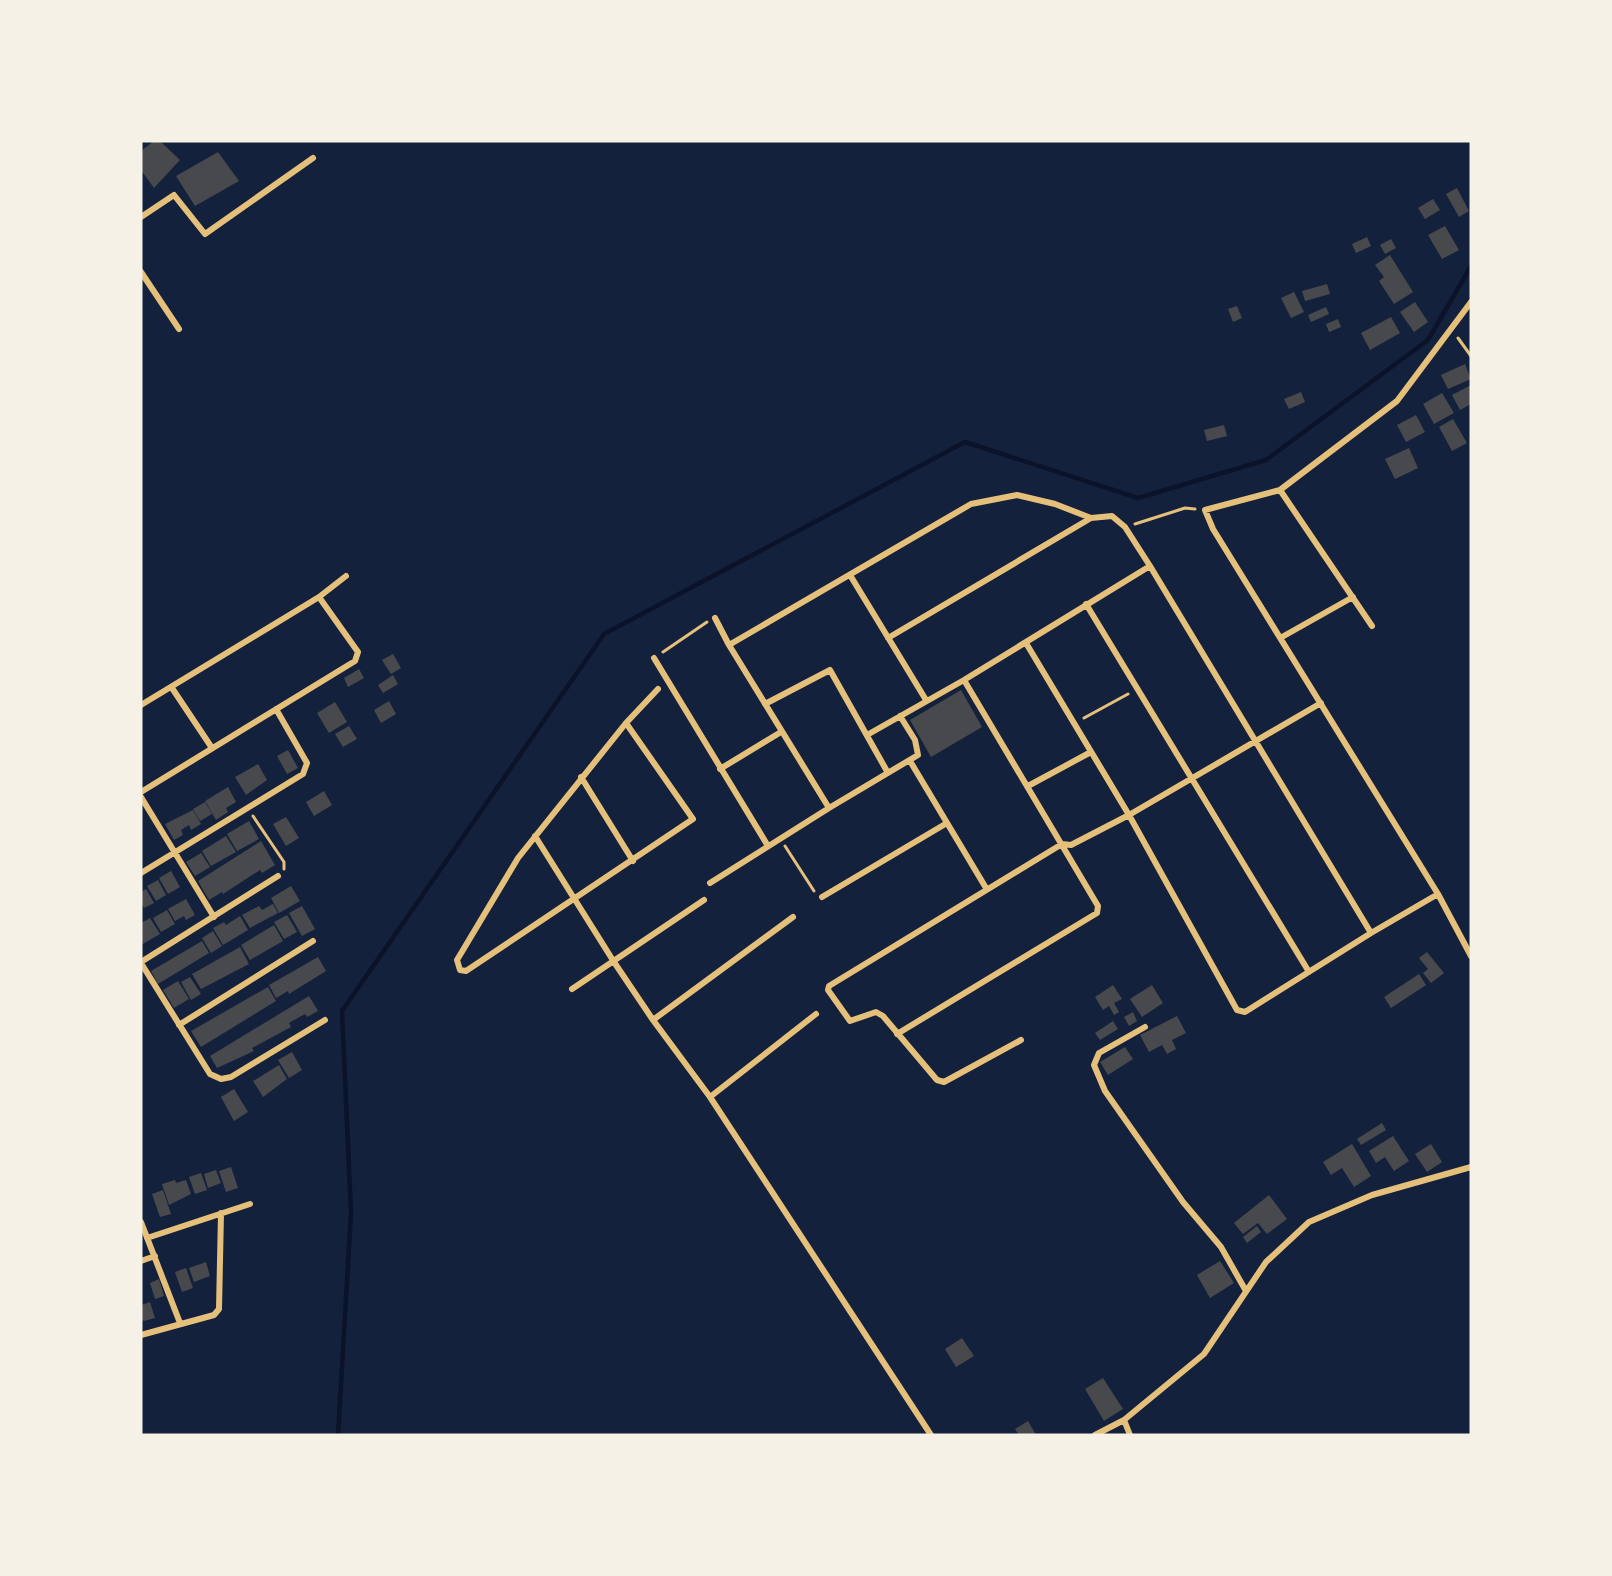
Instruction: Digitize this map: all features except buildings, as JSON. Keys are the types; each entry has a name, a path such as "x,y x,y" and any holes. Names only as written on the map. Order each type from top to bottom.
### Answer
{"street":[{"path":"141,217 174,195 206,234 313,158"},
{"path":"141,272 179,329"},
{"path":"1471,302 1397,401 1280,490 1205,510 1214,529 1438,894 1471,956"},
{"path":"1280,490 1372,626"},
{"path":"729,645 971,504 1017,495 1055,504 1091,518"},
{"path":"888,638 1091,518 1112,516 1125,527 1150,566 1371,933"},
{"path":"867,735 1026,643 1150,566"},
{"path":"849,575 926,700"},
{"path":"141,705 319,597 346,576"},
{"path":"141,792 357,657 358,652 319,597"},
{"path":"1282,637 1353,597"},
{"path":"1086,604 1309,972"},
{"path":"715,618 781,732 829,808"},
{"path":"1026,643 1129,815 1237,1010 1245,1012 1438,894"},
{"path":"654,658 768,846"},
{"path":"765,704 826,669 830,670 888,773"},
{"path":"897,1034 1097,913 1098,906 964,680"},
{"path":"172,688 212,748"},
{"path":"626,723 693,819 574,901 466,971 457,967 457,960 518,858 581,777 626,723 657,689"},
{"path":"1021,1040 944,1082 932,1077 876,1012 850,1022 828,990 829,986 986,888 1062,844 1071,845 1129,815 1321,703"},
{"path":"141,873 303,774 307,763 276,709"},
{"path":"710,883 918,755 918,748 900,716"},
{"path":"720,769 781,732"},
{"path":"1028,786 1091,752"},
{"path":"910,761 986,888"},
{"path":"581,777 633,861"},
{"path":"141,797 214,917"},
{"path":"822,897 947,823"},
{"path":"535,836 614,962 653,1020 710,1097 931,1435"},
{"path":"278,876 141,963 210,1074 221,1079 231,1077 325,1020"},
{"path":"572,989 704,900"},
{"path":"653,1020 793,917"},
{"path":"179,1025 313,941"},
{"path":"710,1097 816,1014"},
{"path":"1145,1027 1099,1053 1094,1065 1112,1100 1183,1202 1221,1247 1246,1290"},
{"path":"1095,1435 1124,1420 1204,1354 1246,1290 1284,1242 1309,1222 1372,1195 1471,1167"},
{"path":"147,1238 250,1204"},
{"path":"141,1335 214,1315 219,1309 221,1213"},
{"path":"141,1222 180,1323"},
{"path":"141,1261 155,1256"},
{"path":"1124,1420 1130,1435"}],"path":[{"path":"1451,329 1471,356"},
{"path":"1125,527 1185,508 1205,510"},
{"path":"654,658 715,618"},
{"path":"1074,723 1138,688"},
{"path":"249,809 284,862 285,867 278,876"},
{"path":"781,840 815,894 822,897"}],"waterway":[{"path":"338,1435 351,1213 342,1011 604,634 965,442 1138,498 1266,460 1428,340 1471,266"}]}
